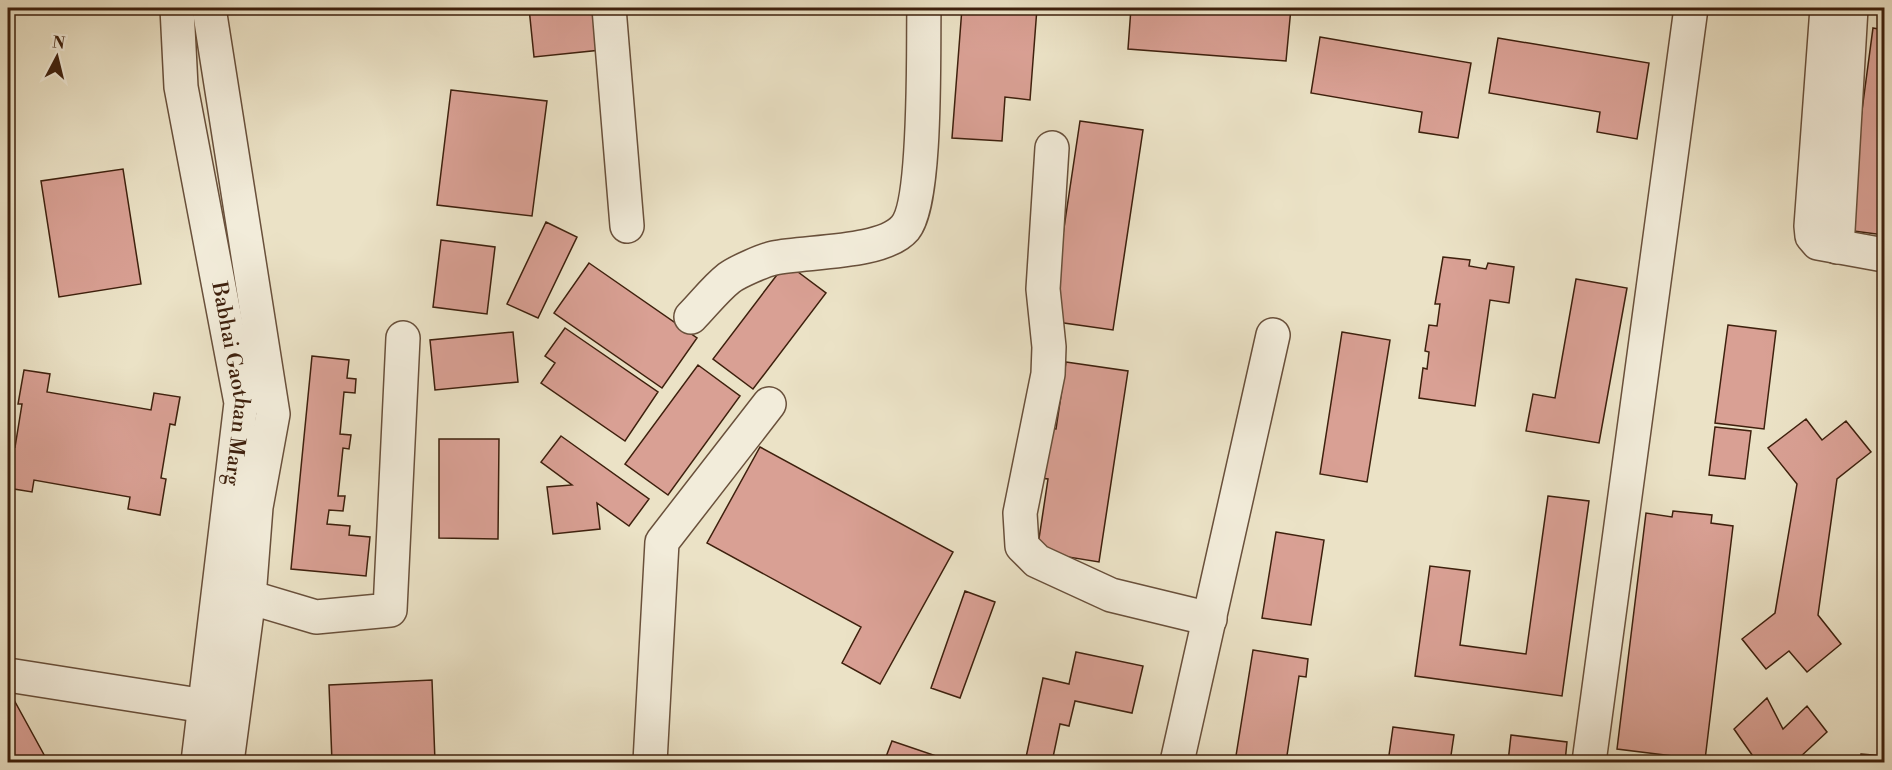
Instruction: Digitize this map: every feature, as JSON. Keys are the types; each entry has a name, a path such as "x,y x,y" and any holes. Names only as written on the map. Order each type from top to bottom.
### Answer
{"street":[{"name":"Babhai Gaothan Marg","path":"177,8 181,87 241,403 227,762"},
{"name":"Babhai Gaothan Marg","path":"198,762 205,706 256,507 273,414 209,8"},
{"path":"609,8 627,226"},
{"path":"691,318 730,277 773,258 839,250 887,240 905,227 916,202 921,160 924,8"},
{"path":"1589,762 1691,8"},
{"path":"1827,8 1812,236 1818,243 1884,255"},
{"path":"1837,247 1851,8"},
{"path":"1052,148 1043,289 1048,374 1020,513 1022,546 1037,561 1111,595 1210,619"},
{"path":"1178,762 1273,335"},
{"path":"234,593 316,617 390,610 403,338"},
{"path":"650,762 662,542 769,404"},
{"path":"8,675 205,706"}],"building":[{"path":"529,8 597,8 601,50 534,57"},
{"path":"962,8 1037,8 1030,100 1005,97 1002,141 952,138"},
{"path":"1131,8 1291,8 1286,61 1128,49"},
{"path":"1873,28 1884,30 1884,235 1846,230"},
{"path":"1320,37 1471,63 1458,138 1419,132 1422,112 1311,93"},
{"path":"1498,38 1649,63 1637,139 1597,132 1600,112 1489,93"},
{"path":"451,90 547,101 532,216 437,205"},
{"path":"1080,121 1143,130 1113,330 1050,321"},
{"path":"123,169 141,284 59,297 41,181"},
{"path":"546,222 577,237 538,318 507,304"},
{"path":"441,240 495,247 487,314 433,307"},
{"path":"1443,257 1470,260 1469,266 1486,269 1488,263 1514,267 1509,303 1490,300 1475,406 1419,398 1423,368 1427,369 1429,352 1425,351 1429,325 1437,326 1440,304 1435,304"},
{"path":"589,263 697,338 662,388 554,313"},
{"path":"786,263 826,293 753,389 713,359"},
{"path":"1576,279 1627,288 1599,443 1526,431 1533,394 1555,398"},
{"path":"1728,325 1776,331 1764,429 1715,423"},
{"path":"565,328 658,392 625,441 541,383 555,363 545,356"},
{"path":"513,332 518,382 435,390 430,340"},
{"path":"1342,332 1390,340 1367,482 1320,474"},
{"path":"312,356 349,360 347,378 356,379 355,393 344,392 340,434 351,435 349,449 343,448 338,496 345,496 343,511 329,510 327,524 350,526 349,535 370,537 366,576 291,569"},
{"path":"1066,362 1128,371 1099,562 1037,552 1048,479 1040,478 1047,428 1056,429"},
{"path":"698,365 740,396 668,495 625,464"},
{"path":"24,370 50,374 47,392 151,410 154,393 180,397 175,425 170,424 161,478 166,479 160,515 128,509 130,497 34,480 32,492 8,488 10,446 15,447 22,404 18,404"},
{"path":"1806,419 1822,440 1846,421 1871,452 1837,479 1818,615 1841,644 1807,672 1789,651 1766,669 1742,639 1775,613 1797,484 1768,448"},
{"path":"1715,427 1751,431 1745,479 1709,475"},
{"path":"561,436 649,499 629,526 597,503 600,529 553,534 547,487 572,485 541,462"},
{"path":"439,439 499,439 498,539 439,538"},
{"path":"760,447 953,552 880,684 842,663 861,627 707,543"},
{"path":"1548,496 1589,501 1562,696 1415,676 1430,566 1470,571 1460,645 1526,654"},
{"path":"1673,511 1712,515 1711,523 1733,526 1705,760 1617,749 1646,513 1672,517"},
{"path":"1276,532 1324,540 1311,625 1262,618"},
{"path":"965,591 995,602 960,698 931,688"},
{"path":"1253,650 1308,659 1306,677 1299,676 1286,762 1235,762"},
{"path":"1076,652 1143,666 1132,713 1075,701 1069,726 1060,724 1052,762 1025,762 1043,678 1069,684"},
{"path":"432,680 435,762 332,762 329,685"},
{"path":"8,689 48,762 8,762"},
{"path":"1767,698 1783,729 1807,706 1827,732 1798,759 1798,762 1757,762 1734,729"},
{"path":"1393,727 1454,735 1450,762 1388,762"},
{"path":"1511,735 1567,742 1565,762 1508,762"},
{"path":"892,741 951,761 951,762 884,762"},
{"path":"1861,754 1884,756 1884,762 1860,762"}]}
